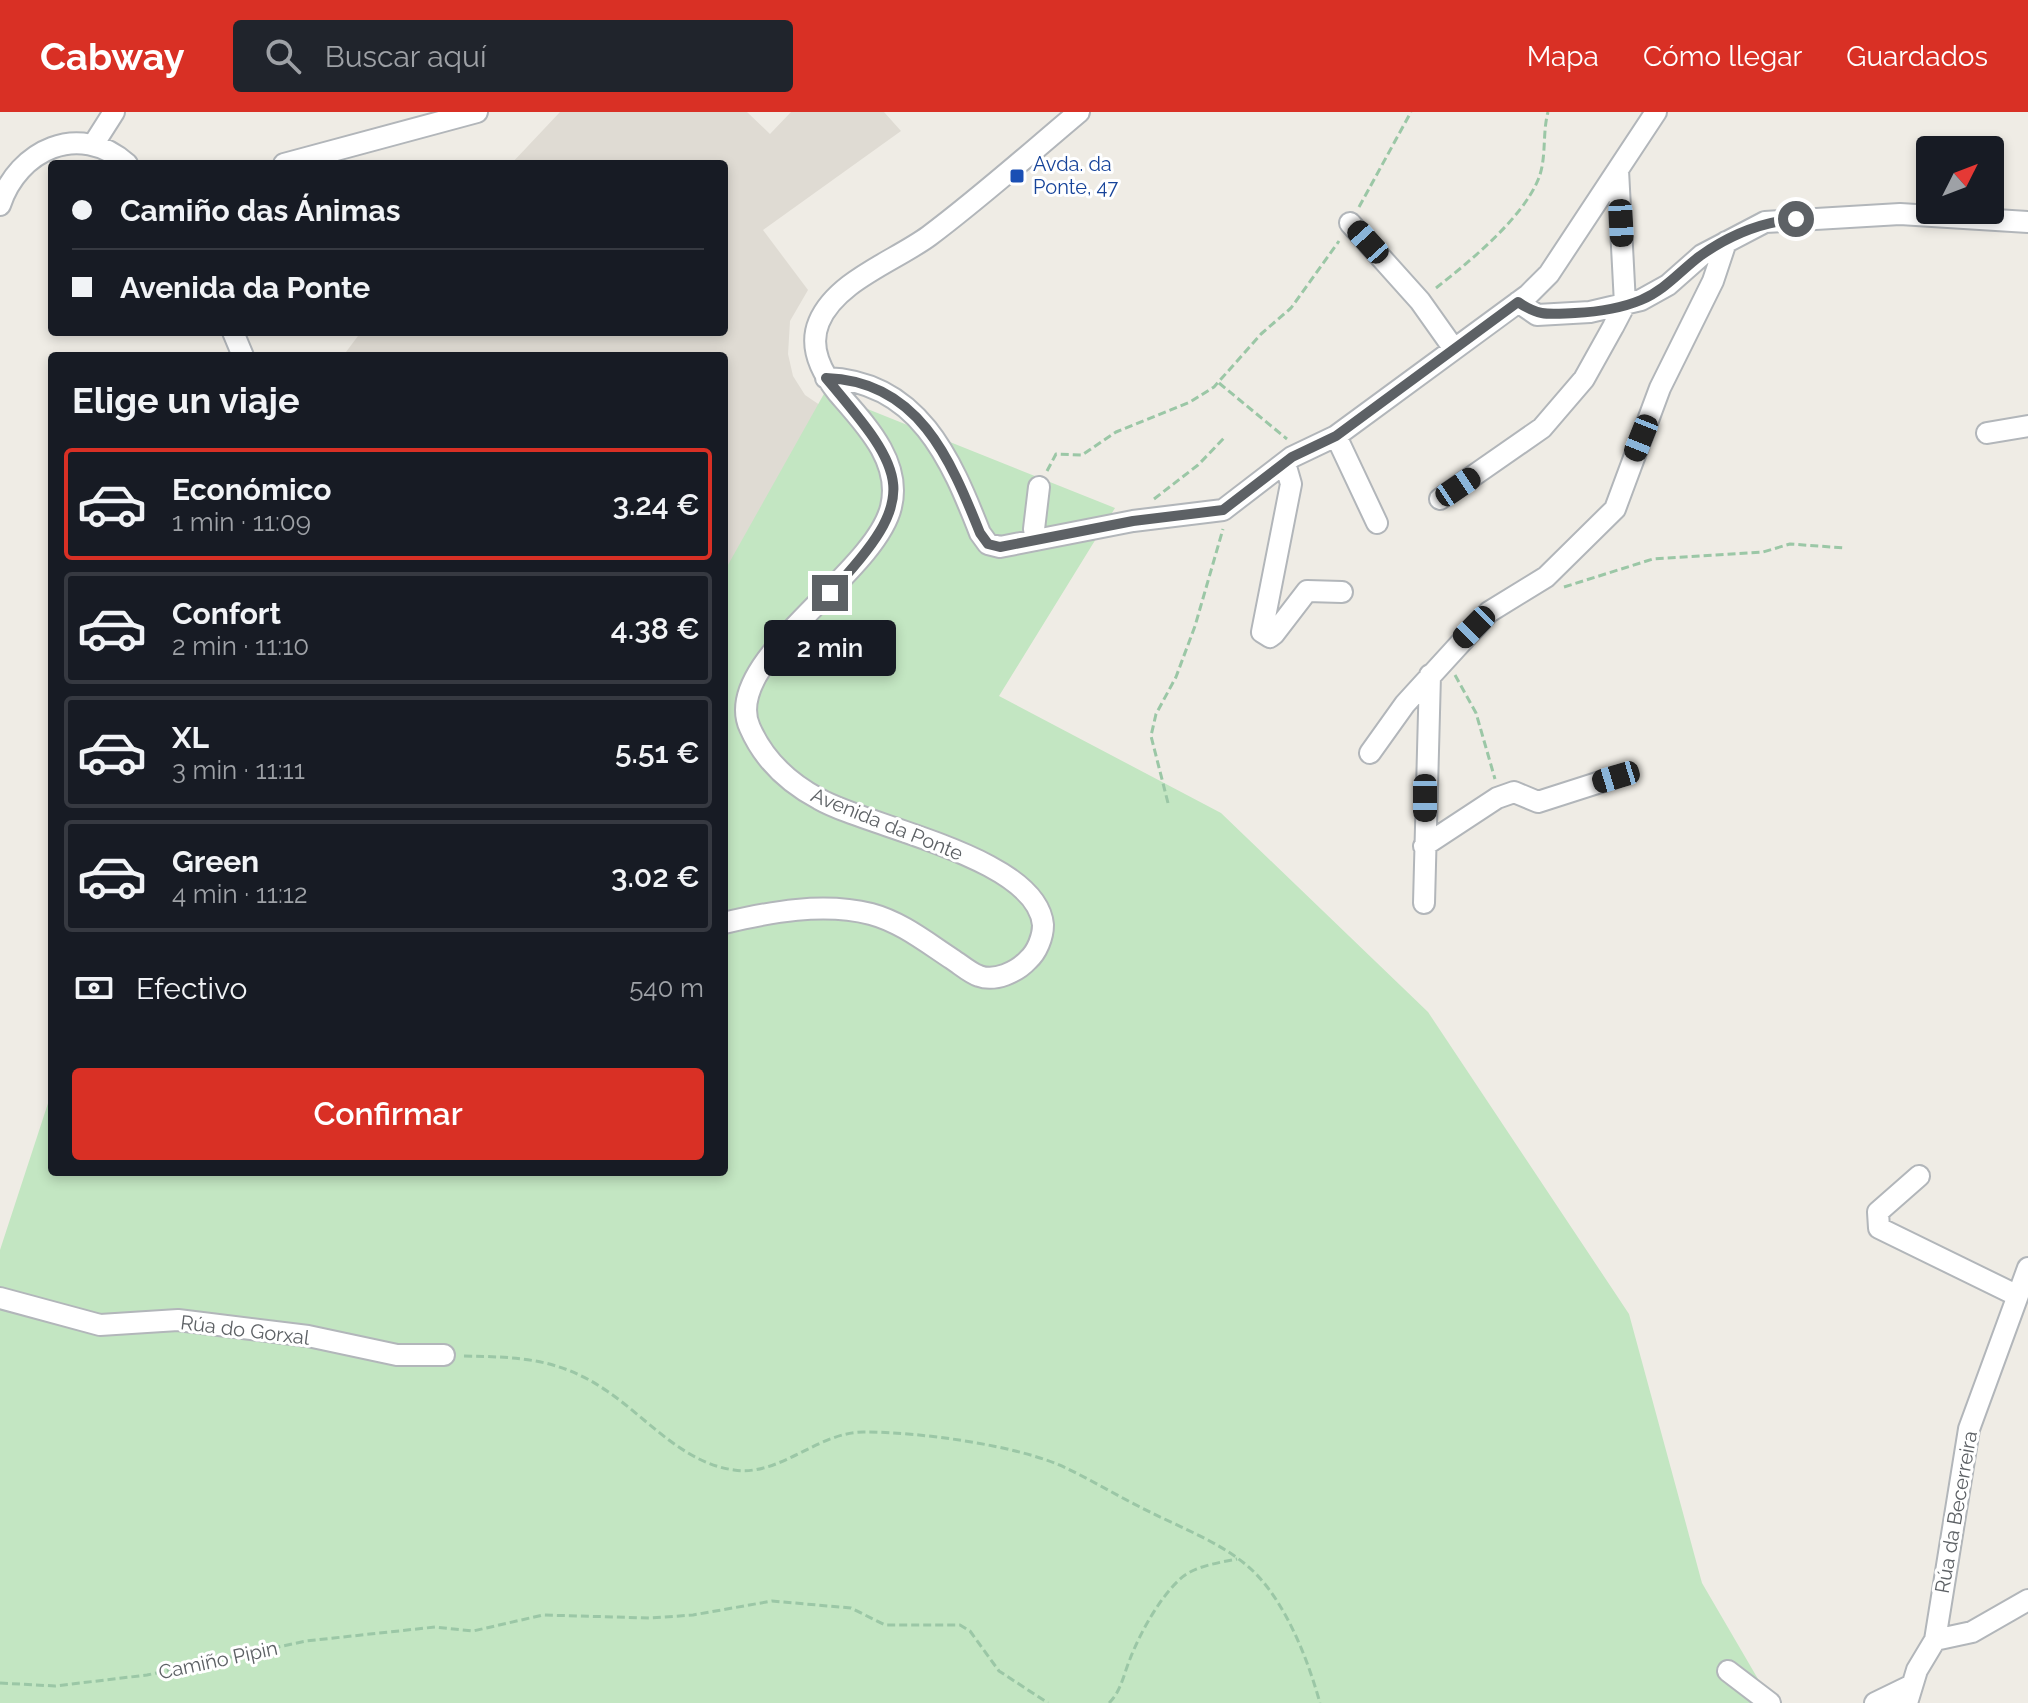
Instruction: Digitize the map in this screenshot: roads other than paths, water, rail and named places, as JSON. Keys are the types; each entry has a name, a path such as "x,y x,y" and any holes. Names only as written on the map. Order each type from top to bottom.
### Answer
{"street":[{"path":"93,145 114,112"},
{"path":"299,160 477,112"},
{"name":"Avenida da Ponte","path":"728,922 771,912 844,909 898,923 979,976 998,977 1032,958 1043,928 1039,910 1028,893 1010,879 967,856 824,802 802,789 767,758 746,721 746,699 754,678 769,656 870,550 889,518 894,497 896,487 876,438 826,378 818,359 816,332 831,303 930,235 1079,112"},
{"path":"826,378 847,379 887,394 916,414 943,451 980,533 988,544 1000,547 1142,519 1223,510 1285,463 1336,436 1518,302 1549,274 1656,112"},
{"path":"0,205 7,183 31,157 59,144 93,145 120,160"},
{"path":"1440,499 1542,428 1584,379 1625,304 1618,170"},
{"path":"1518,302 1537,315 1590,312 1641,300 1668,285 1702,255 1765,222 1900,214 2028,222"},
{"path":"1350,223 1420,301 1454,349"},
{"path":"1370,753 1430,675 1489,612 1546,577 1615,509 1660,388 1713,281 1726,242"},
{"path":"1987,433 2028,426"},
{"path":"1336,436 1377,523"},
{"path":"1285,463 1291,473 1291,484 1262,632 1270,637 1274,634 1307,591 1342,592"},
{"path":"1036,540 1034,529 1039,487"},
{"path":"1424,903 1430,675"},
{"path":"1424,846 1514,792 1538,802 1616,777"},
{"path":"1919,1176 1878,1212 1879,1228 2016,1295"},
{"name":"Rúa da Becerreira","path":"1911,1686 1935,1640 1969,1429 2028,1268"},
{"name":"Rúa do Gorxal","path":"0,1298 100,1325 178,1320 308,1336 397,1355 444,1355"},
{"path":"1935,1640 1972,1632 2028,1600"},
{"path":"1728,1671 1770,1703"},
{"path":"1875,1703 1911,1686"}],"place":[{"name":"Avda. da Ponte, 47","path":"1017,176"}]}
